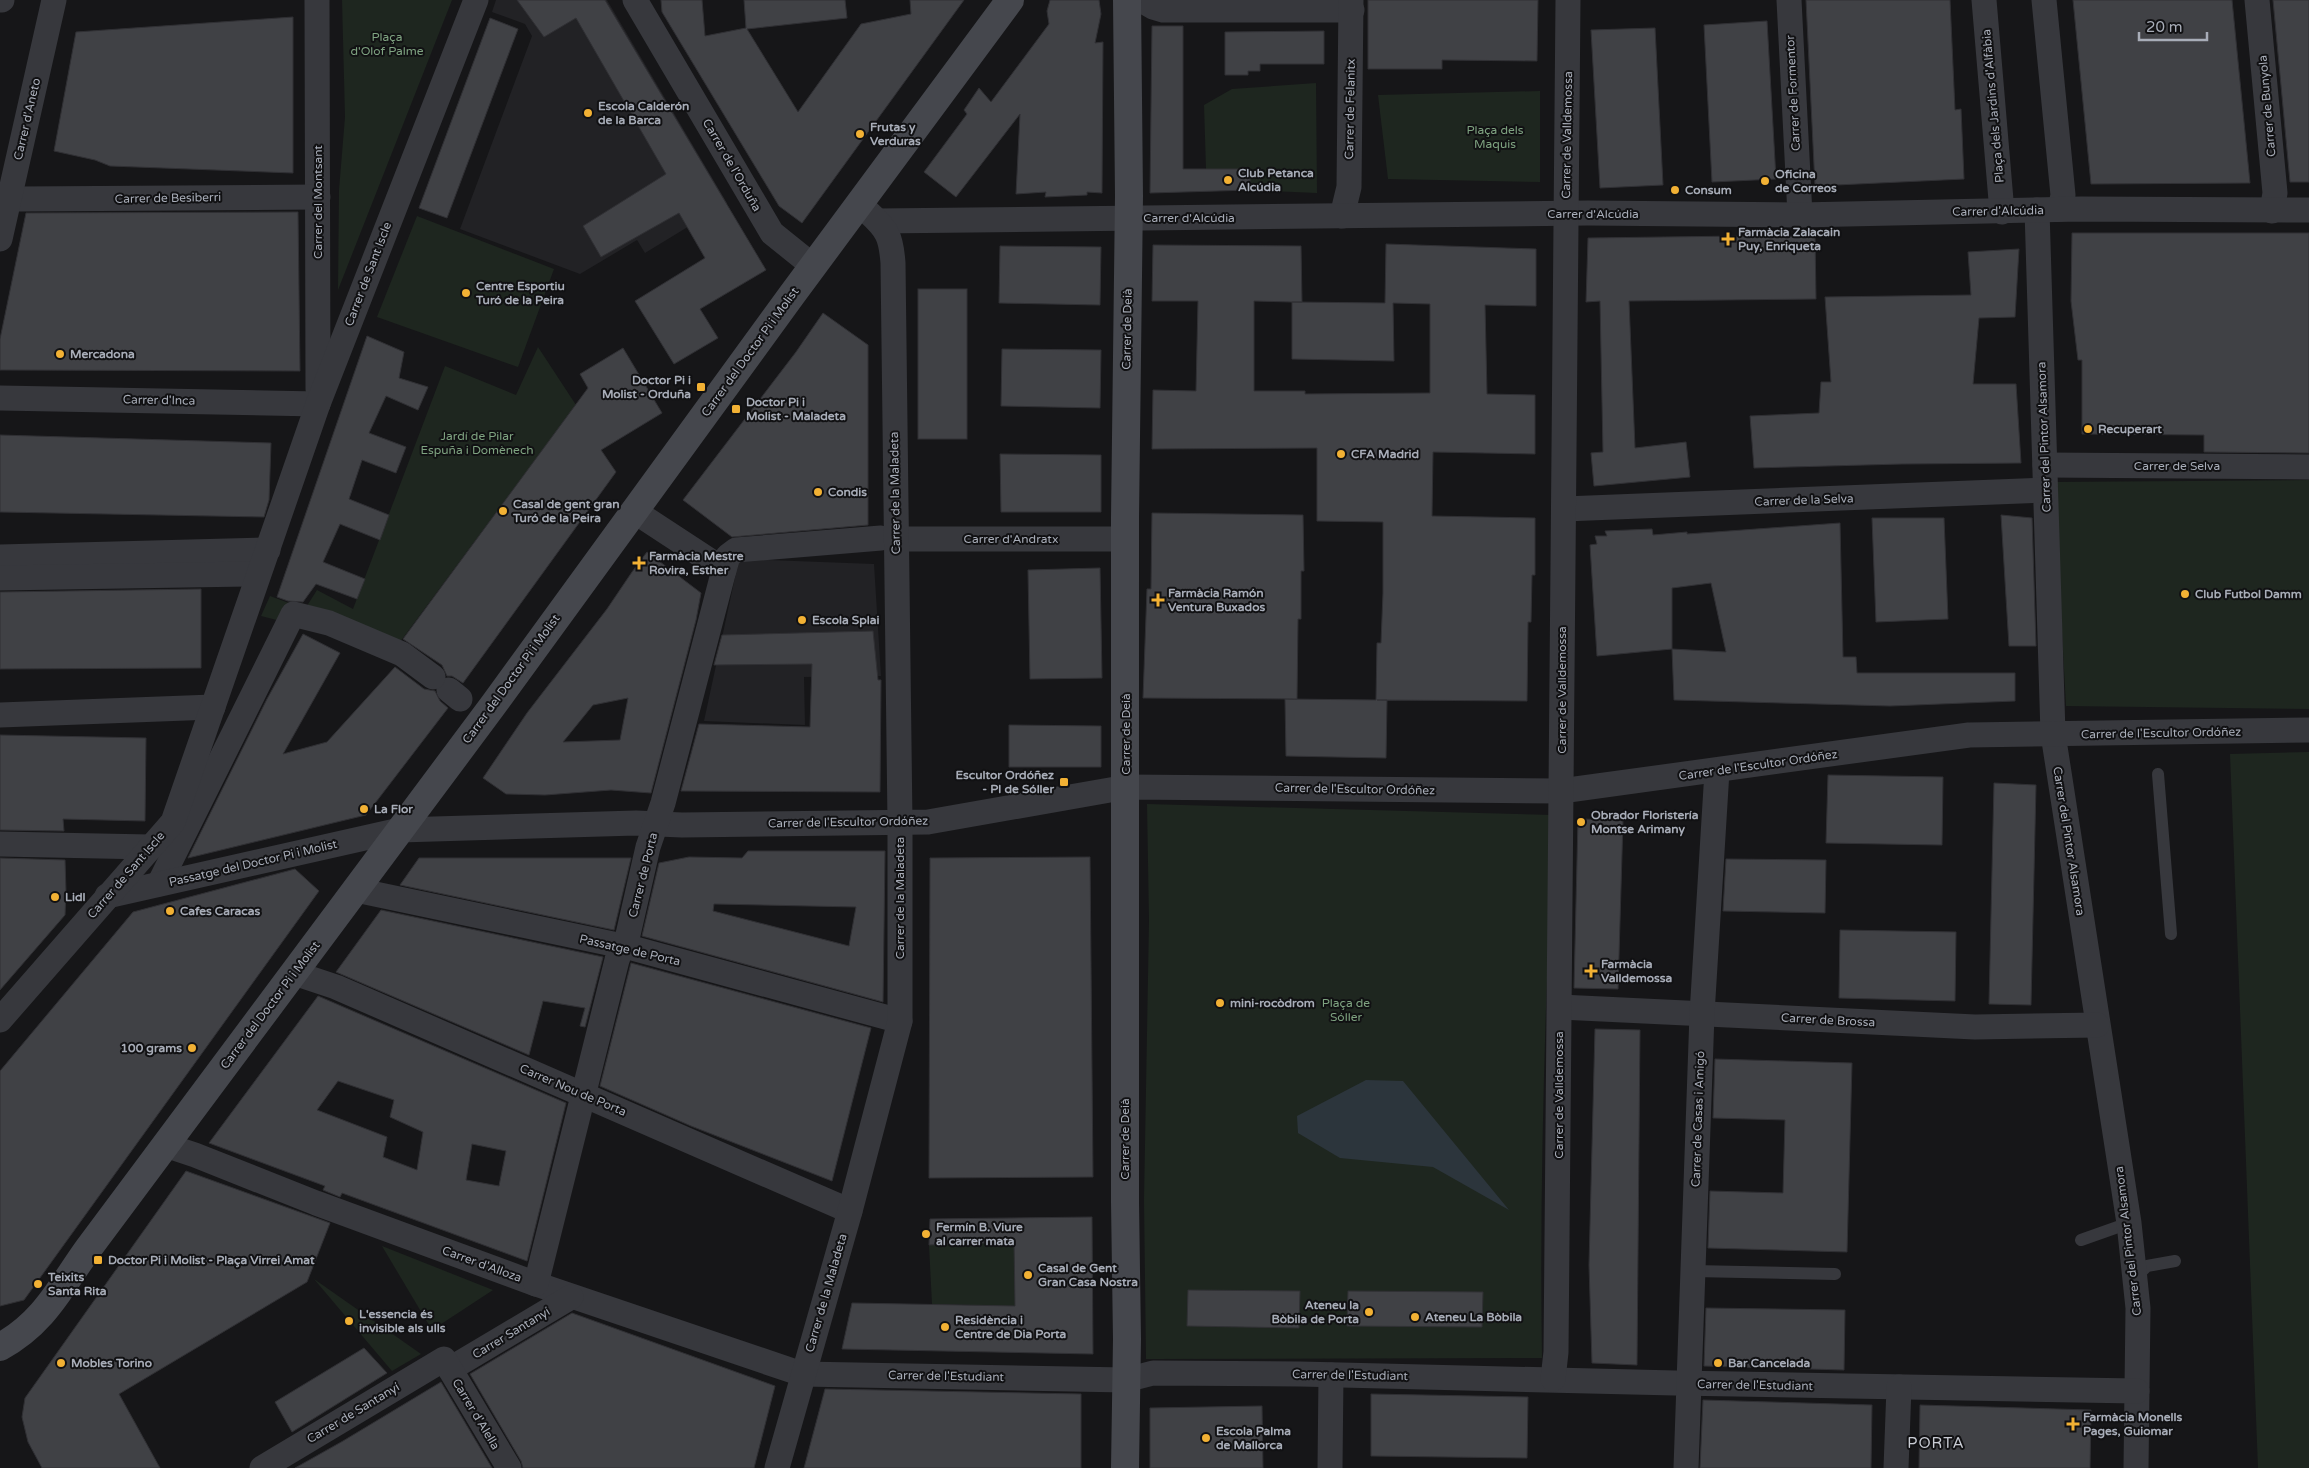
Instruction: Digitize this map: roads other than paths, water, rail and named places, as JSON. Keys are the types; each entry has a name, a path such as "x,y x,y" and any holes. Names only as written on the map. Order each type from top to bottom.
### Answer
{"main road":[{"name":"Carrer del Doctor Pi i Molist","path":"0,1347 22,1334 38,1319 356,890 813,266 868,213 1010,0"},
{"name":"Carrer de Deià","path":"1125,1468 1127,787 1125,539 1129,218 1127,0"}],"street":[{"name":"Carrer d'Aneto","path":"0,239 54,0"},
{"name":"Carrer del Montsant","path":"317,0 318,404"},
{"name":"Carrer de Sant Iscle","path":"0,1020 150,846 173,822 213,707 258,605 268,550 318,404 476,0"},
{"name":"Carrer de l'Orduña","path":"635,0 772,233 813,266"},
{"path":"1141,0 1153,7 1164,10 1351,5"},
{"name":"Carrer de Valldemossa","path":"1554,1379 1556,1352 1560,1007 1568,0"},
{"name":"Carrer de Formentor","path":"1790,0 1800,215"},
{"name":"Plaça dels Jardins d'Alfàbia","path":"1984,0 2002,212"},
{"path":"2044,0 2063,194 2048,210"},
{"name":"Carrer de Bunyola","path":"2257,0 2275,194 2272,211"},
{"name":"Carrer de Felanitx","path":"1342,216 1349,187 1351,5"},
{"name":"Carrer de Besiberri","path":"19,200 318,196"},
{"name":"Carrer d'Alcúdia","path":"868,213 1129,218 1566,215 1588,213 1800,215 2048,210 2309,210"},
{"name":"Carrer del Pintor Alsamora","path":"2048,210 2045,490 2053,734 2129,1223 2138,1308 2136,1468"},
{"name":"Carrer de la Maladeta","path":"777,1468 802,1374 850,1211 900,1021 900,823 888,539 892,241 868,213"},
{"name":"Carrer d'Inca","path":"0,398 318,404"},
{"name":"Carrer de Selva","path":"2045,465 2309,467"},
{"name":"Carrer de la Selva","path":"1564,509 2045,490"},
{"path":"634,511 724,570"},
{"name":"Carrer d'Andratx","path":"724,570 728,556 736,550 888,539 1125,539"},
{"path":"0,557 268,550"},
{"name":"Carrer de Porta","path":"536,1284 622,946 627,939 648,847 663,803 724,570"},
{"path":"0,578 248,574"},
{"name":"Carrer de Sant Iscle","path":"159,884 293,614 329,623 402,654 448,689"},
{"path":"0,715 213,707"},
{"name":"Carrer de l'Escultor Ordóñez","path":"400,830 636,823 656,825 928,822 1127,787 1561,791 1969,735 2309,730"},
{"name":"Carrer de Casas i Amigó","path":"1686,1468 1702,1014 1717,770"},
{"name":"Passatge del Doctor Pi i Molist","path":"107,896 400,830"},
{"path":"0,844 150,846"},
{"name":"Passatge de Porta","path":"356,890 622,946 900,1021"},
{"name":"Carrer Nou de Porta","path":"294,973 336,987 850,1211"},
{"name":"Carrer de Brossa","path":"1560,1007 1975,1027 2097,1024"},
{"name":"Carrer d'Alloza","path":"165,1146 195,1155 316,1203 571,1297 802,1374"},
{"name":"Carrer Santanyí","path":"447,1364 571,1297"},
{"name":"Carrer de Santanyí","path":"262,1468 447,1364"},
{"name":"Carrer d'Alella","path":"447,1364 509,1468"},
{"name":"Carrer de l'Estudiant","path":"802,1374 1126,1380 1153,1373 1331,1375 1554,1379 1690,1384 2137,1391"},
{"path":"1330,1468 1331,1375"},
{"path":"1896,1468 1899,1387"}],"lane":[{"path":"2158,774 2171,934"},
{"path":"2081,1240 2129,1223"},
{"path":"2134,1278 2147,1266 2175,1261"},
{"path":"1692,1271 1835,1274"}],"place":[{"name":"Escola Calderón de la Barca","path":"588,113"},
{"name":"Frutas y Verduras","path":"860,134"},
{"name":"Club Petanca Alcúdia","path":"1228,180"},
{"name":"Oficina de Correos","path":"1765,181"},
{"name":"Consum","path":"1675,190"},
{"name":"Farmàcia Zalacain Puy, Enriqueta","path":"1728,239"},
{"name":"Centre Esportiu Turó de la Peira","path":"466,293"},
{"name":"Mercadona","path":"60,354"},
{"name":"Doctor Pi i Molist - Orduña","path":"701,387"},
{"name":"Doctor Pi i Molist - Maladeta","path":"736,409"},
{"name":"Recuperart","path":"2088,429"},
{"name":"CFA Madrid","path":"1341,454"},
{"name":"Condis","path":"818,492"},
{"name":"Casal de gent gran Turó de la Peira","path":"503,511"},
{"name":"Farmàcia Mestre Rovira, Esther","path":"639,563"},
{"name":"Club Futbol Damm","path":"2185,594"},
{"name":"Farmàcia Ramón Ventura Buxados","path":"1158,600"},
{"name":"Escola Splai","path":"802,620"},
{"name":"Escultor Ordóñez - Pl de Sóller","path":"1064,782"},
{"name":"La Flor","path":"364,809"},
{"name":"Obrador Floristería Montse Arimany","path":"1581,822"},
{"name":"Lidl","path":"55,897"},
{"name":"Cafes Caracas","path":"170,911"},
{"name":"Farmàcia Valldemossa","path":"1591,971"},
{"name":"mini-rocòdrom","path":"1220,1003"},
{"name":"100 grams","path":"192,1048"},
{"name":"Fermín B. Viure al carrer mata","path":"926,1234"},
{"name":"Doctor Pi i Molist - Plaça Virrei Amat","path":"98,1260"},
{"name":"Casal de Gent Gran Casa Nostra","path":"1028,1275"},
{"name":"Teixits Santa Rita","path":"38,1284"},
{"name":"Ateneu la Bòbila de Porta","path":"1369,1312"},
{"name":"Ateneu La Bòbila","path":"1415,1317"},
{"name":"L'essencia és invisible als ulls","path":"349,1321"},
{"name":"Residència i Centre de Dia Porta","path":"945,1327"},
{"name":"Mobles Torino","path":"61,1363"},
{"name":"Bar Cancelada","path":"1718,1363"},
{"name":"Farmàcia Monells Pages, Guiomar","path":"2073,1424"},
{"name":"Escola Palma de Mallorca","path":"1206,1438"}],"district":[{"name":"PORTA","path":"1936,1443"}],"park label":[{"name":"Plaça d'Olof Palme","path":"387,44"},
{"name":"Plaça dels Maquis","path":"1495,137"},
{"name":"Jardí de Pilar Espuña i Domènech","path":"477,443"},
{"name":"Plaça de Sóller","path":"1346,1010"}]}
